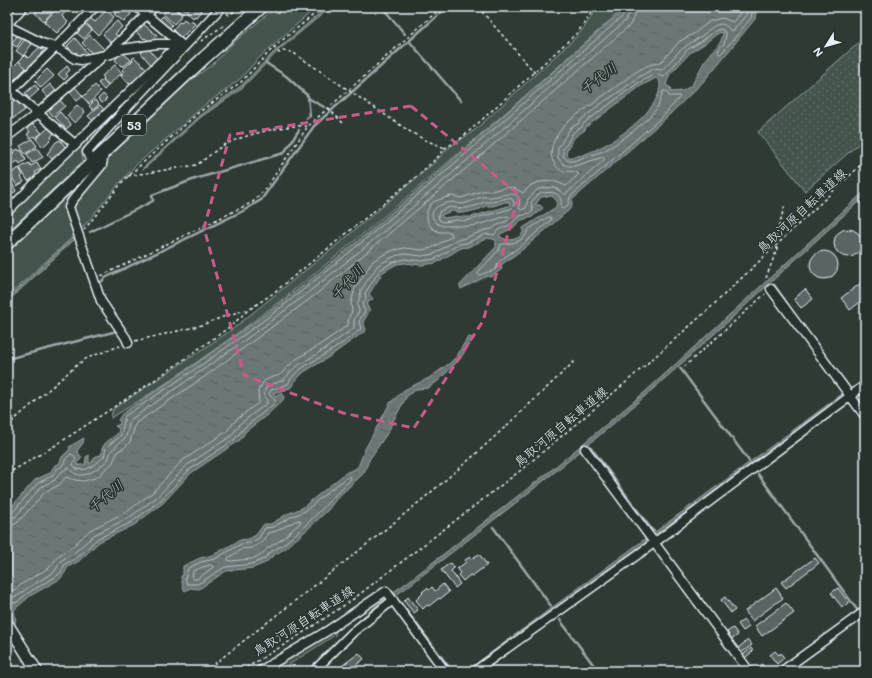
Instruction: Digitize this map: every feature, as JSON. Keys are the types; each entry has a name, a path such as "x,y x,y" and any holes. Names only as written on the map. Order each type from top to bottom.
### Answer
{"highway":[{"name":"53","path":"7,243 204,58 261,7"}],"main road":[{"path":"7,623 37,671"}],"street":[{"path":"23,7 8,24 42,43 56,47 75,59 90,59 104,56 122,49 157,44 182,46"},
{"path":"76,145 9,89 56,47 95,7"},
{"path":"137,7 182,46"},
{"path":"7,137 38,113 104,56 154,7"},
{"path":"7,212 37,181 182,46 192,39 221,7"},
{"path":"93,162 87,152 182,46"},
{"path":"104,153 102,165 72,201 69,207 100,301 128,343"},
{"path":"771,289 865,416"},
{"path":"475,671 654,543 865,385"},
{"path":"585,449 749,671"},
{"path":"260,671 386,592 445,671"},
{"path":"314,671 353,632 392,600"},
{"path":"782,671 865,610"}],"path":[{"path":"221,7 229,15 241,7"},
{"path":"78,233 85,229 93,220 128,176 198,113 241,82 274,47 323,7"},
{"path":"94,279 251,204 266,188 308,126 442,7"},
{"path":"478,7 535,73"},
{"path":"7,474 56,446 149,384 231,326 250,309 272,294 367,218 437,159 445,148 466,135 578,32 595,7"},
{"path":"192,39 199,42 230,22"},
{"path":"274,47 279,52 292,52 348,91 419,137 445,148"},
{"path":"328,108 344,124"},
{"path":"128,176 196,165 220,148 236,140 284,127 308,126"},
{"name":"鳥取河原自転車道線","path":"241,671 292,640 352,600 521,470 624,384 698,319 776,244 865,162"},
{"path":"766,278 777,249 775,240 785,204"},
{"path":"684,367 771,289"},
{"path":"7,426 87,358 128,343 199,326 228,315 250,309"},
{"path":"204,671 327,576 469,460 576,360"}],"highlighted area":[{"path":"411,106 519,195 483,321 414,428 343,413 244,375 204,228 230,135"}],"shaded area":[{"path":"276,7 317,7 259,58 241,78 206,104 135,166 84,226 79,229 75,220 73,204 106,160 191,80 213,64 232,44"},
{"path":"597,7 618,7 618,13 517,103 378,222 304,282 229,339 190,367 111,418 113,409 230,331 343,240 435,162 447,149 475,130 574,39 584,28"},
{"path":"865,37 865,138 805,191 758,132"},
{"path":"178,50 85,148 82,154 83,161 7,232 7,216"},
{"path":"97,166 69,201 77,233 7,297 7,251"},
{"path":"337,629 335,635 279,671 264,671"}],"water":[{"path":"327,7 331,7 280,49 240,90 201,117 143,170 143,168 200,115 241,86 274,52"},
{"name":"千代川","path":"619,7 757,7 755,19 704,81 666,118 572,200 572,206 569,210 523,249 501,265 502,269 491,277 487,276 461,289 460,287 460,285 496,247 496,240 488,238 468,247 461,248 436,263 422,265 405,263 397,264 383,272 369,294 373,299 366,304 370,310 363,322 366,329 365,331 329,357 304,372 290,388 273,393 276,396 282,393 284,395 283,400 267,415 246,431 240,440 191,473 163,503 134,525 99,542 79,561 68,567 60,579 30,596 14,610 16,619 15,624 7,628 7,612 12,608 11,605 7,606 7,512 35,480 50,473 55,465 59,464 62,457 70,449 69,447 84,438 83,443 77,451 82,458 77,465 85,465 86,457 89,455 89,463 91,463 96,456 101,455 105,444 118,433 119,429 115,426 120,424 118,420 122,414 192,367 305,284 385,218 620,13","holes":["723,33 721,41 704,62 692,85 683,91 670,92 671,88 666,85 670,74 690,53 717,34","656,78 659,80 659,92 653,105 642,118 612,141 595,150 569,157 566,154 567,149 571,146 574,138 585,130 586,127 641,86","552,196 557,201 556,207 523,228 523,233 518,238 509,240 499,236 513,228 520,221 528,217 531,218 543,208 540,205 535,205 541,197","505,202 509,202 510,204 508,206 471,217 457,216 444,218 441,215 452,211 464,213 480,209 485,206 493,206"]},
{"path":"865,191 865,196 613,424 510,507 386,602 311,671 307,671 379,603 555,467 645,392"},
{"path":"73,238 75,239 7,302 7,299"},
{"path":"468,337 473,338 460,359 438,381 428,388 417,389 407,396 388,432 369,460 364,473 337,498 328,510 310,527 286,548 274,555 265,563 253,568 226,571 199,589 190,588 185,591 181,578 183,575 183,566 200,558 213,555 240,540 248,539 256,535 264,524 271,524 287,514 302,508 347,472 358,467 365,449 390,403 404,390 429,378 450,363 456,357"},
{"path":"842,394 844,396 655,535 655,532"},
{"path":"645,539 647,542 470,671 466,671"}],"building":[{"path":"40,7 57,7 44,21 35,13"},
{"path":"58,7 63,7 67,10 62,16 68,22 57,33 44,22"},
{"path":"121,7 124,7 131,14 124,22 114,14"},
{"path":"169,7 173,7 182,15 174,24 163,14"},
{"path":"174,7 185,7 186,8 181,14"},
{"path":"187,7 203,7 196,17 195,16 193,18 186,11 188,8"},
{"path":"106,10 114,17 98,35 86,23 90,18 95,22"},
{"path":"163,16 172,25 169,29 159,20"},
{"path":"184,19 189,23 191,20 195,24 181,38 173,30 179,22 181,23"},
{"path":"117,21 122,27 115,34 118,36 111,43 103,34"},
{"path":"85,24 92,30 84,39 77,33"},
{"path":"143,24 157,35 150,42 135,31"},
{"path":"90,35 105,50 101,53 99,51 94,55 82,43"},
{"path":"17,36 22,39 17,47 11,44"},
{"path":"75,38 88,54 86,57 79,56 76,52 73,56 68,51 70,49 67,46"},
{"path":"25,39 32,44 23,56 16,51"},
{"path":"40,47 47,54 29,71 19,61 25,55 28,58"},
{"path":"147,47 158,60 152,66 141,53"},
{"path":"122,52 131,60 123,67 115,60"},
{"path":"134,57 147,69 139,77 141,78 135,83 133,81 129,84 121,75 124,72 122,70 133,60 132,59"},
{"path":"19,61 26,68 14,80 7,73"},
{"path":"115,65 122,73 108,85 102,76"},
{"path":"67,66 70,70 66,74 68,76 64,80 58,74"},
{"path":"47,69 54,76 41,88 35,81"},
{"path":"103,80 108,86 104,90 98,83"},
{"path":"50,84 56,91 48,98 42,91"},
{"path":"35,85 39,90 29,99 25,93"},
{"path":"95,85 101,91 89,104 83,97"},
{"path":"74,86 83,96 77,101 69,91"},
{"path":"103,94 107,98 102,103 98,99"},
{"path":"59,99 65,106 53,116 47,109"},
{"path":"16,100 25,110 8,122 7,106"},
{"path":"95,100 99,104 93,110 89,106"},
{"path":"77,105 85,112 75,123 67,116"},
{"path":"100,105 105,111 94,122 88,116"},
{"path":"60,112 71,125 66,129 55,117"},
{"path":"33,124 42,133 35,138 34,136 30,138 27,134 30,132 27,128"},
{"path":"48,128 54,133 51,137 52,138 43,147 36,139"},
{"path":"32,139 37,146 25,154 20,146"},
{"path":"60,140 67,149 54,161 47,154 56,142"},
{"path":"37,148 43,157 32,163 27,154"},
{"path":"18,149 19,151 21,150 26,160 20,164 18,161 12,165 7,157"},
{"path":"37,162 41,169 35,172 37,176 28,181 20,168 29,163 31,166"},
{"path":"19,168 23,175 21,177 24,182 17,186 10,174"},
{"path":"8,175 16,191 9,196 7,192"},
{"path":"848,229 858,233 862,243 858,253 848,257 838,253 834,243 838,233"},
{"path":"824,251 834,255 838,265 834,275 824,279 814,275 810,265 814,255"},
{"path":"865,280 865,298 850,310 841,298"},
{"path":"805,289 813,299 801,308 794,299"},
{"path":"479,554 487,565 463,581 458,575 460,573 457,569 466,562 465,560 470,557 471,559"},
{"path":"815,558 819,563 786,588 781,582"},
{"path":"450,563 454,568 451,571 460,584 455,588 441,570"},
{"path":"443,584 449,592 423,609 416,600 423,593 422,592 427,588 429,590 432,587 435,591"},
{"path":"776,588 783,598 752,621 745,611"},
{"path":"838,588 849,603 842,607 831,593"},
{"path":"408,597 418,610 414,613 404,601"},
{"path":"725,597 735,610 731,613 721,600"},
{"path":"786,603 794,613 762,636 755,626"},
{"path":"744,620 749,627 743,631 738,624"},
{"path":"733,628 738,635 732,639 727,632"},
{"path":"748,640 752,645 741,653 738,648"},
{"path":"751,648 753,651 745,658 743,655"},
{"path":"775,651 779,655 781,653 784,658 777,664 770,655"},
{"path":"359,653 364,659 348,671 335,671"},
{"path":"762,664 766,671 754,670"}],"waterway":[{"path":"382,7 405,34"},
{"path":"100,289 100,283 105,278 243,211 261,200 314,126 447,7"},
{"path":"410,42 461,101"},
{"path":"266,63 286,76 308,96 310,116 307,118"},
{"path":"308,98 324,107"},
{"path":"90,232 153,201 152,195 195,179 284,153 299,130"},
{"path":"861,202 865,208"},
{"path":"774,285 800,322"},
{"path":"119,320 124,328"},
{"path":"7,359 117,331"},
{"path":"810,335 848,386"},
{"path":"680,368 749,461"},
{"path":"590,446 654,531"},
{"path":"758,474 858,611"},
{"path":"493,527 551,606"},
{"path":"400,602 452,671"},
{"path":"560,620 598,671"}]}
